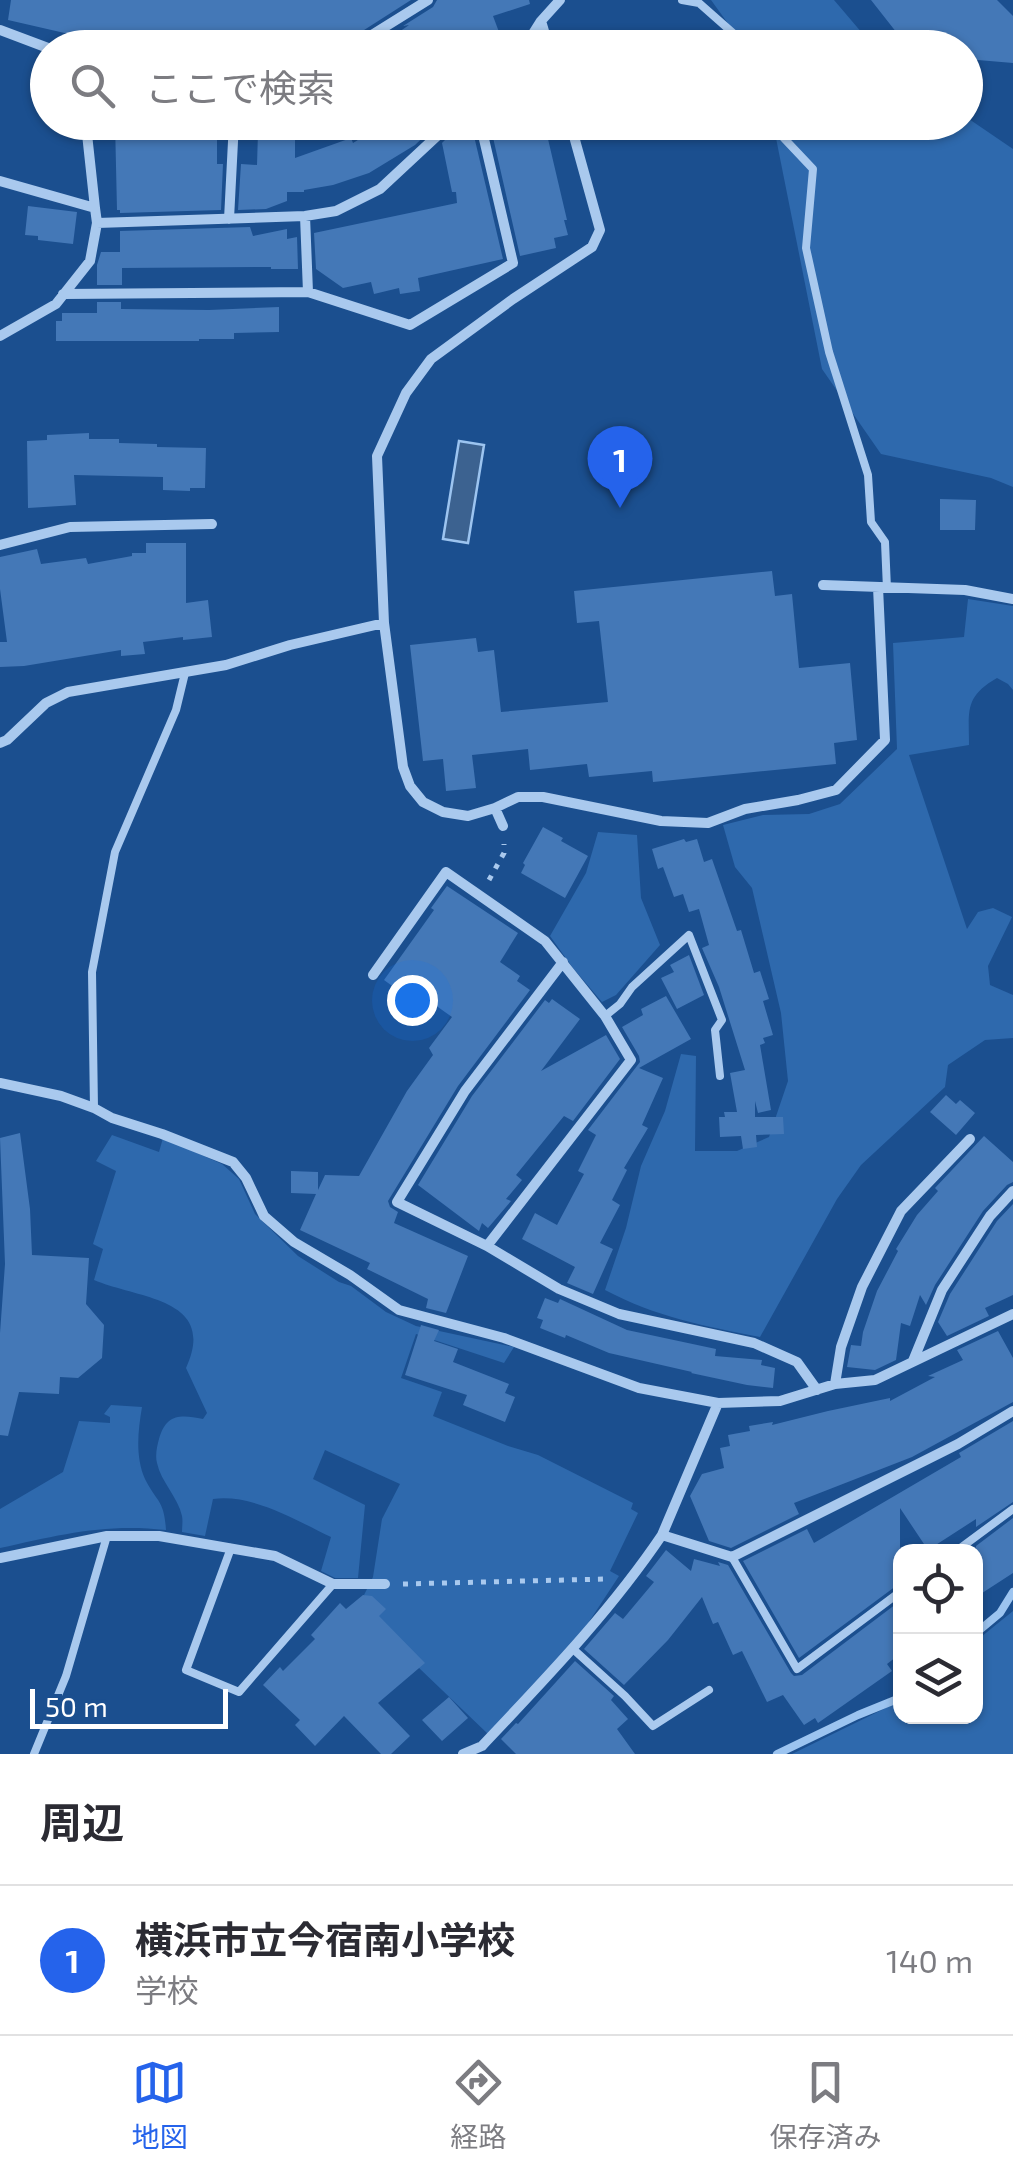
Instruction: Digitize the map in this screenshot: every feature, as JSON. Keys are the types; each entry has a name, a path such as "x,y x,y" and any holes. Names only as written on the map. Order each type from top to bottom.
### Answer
{"street":[{"path":"380,30 428,0"},
{"path":"536,30 560,0"},
{"path":"542,21 544,30"},
{"path":"0,30 30,41"},
{"path":"0,336 56,304 90,261 97,223 89,140"},
{"path":"230,218 233,140"},
{"path":"97,223 305,216 336,211 380,190 433,140"},
{"path":"63,294 308,292 410,325 513,263 484,140"},
{"path":"575,140 600,230 592,248 431,359 406,392 377,456 384,623 403,767 410,786 424,802 443,812 468,816 518,797 543,797 661,821 708,823 745,809 836,790 885,740 883,588"},
{"path":"0,182 95,208"},
{"path":"305,216 308,292"},
{"path":"0,545 70,527 212,524"},
{"path":"823,585 966,590 1013,599"},
{"path":"0,743 46,704 68,692 226,666 290,644 384,623"},
{"path":"496,808 503,826"},
{"path":"373,974 446,872 546,941 605,1016 631,1060 487,1246"},
{"path":"482,895 490,880"},
{"path":"563,962 465,1092 397,1202 487,1246 559,1289 619,1314 754,1344 797,1362 818,1390"},
{"path":"0,1083 61,1096 233,1162 246,1178 264,1216 294,1242 399,1310 504,1338 639,1388 718,1403 780,1400 834,1384 875,1380 1013,1314"},
{"path":"834,1384 841,1347 862,1287 901,1211 970,1139"},
{"path":"913,1362 942,1290 990,1216 1013,1192"},
{"path":"463,1754 482,1746 573,1650 633,1578 662,1535 718,1403"},
{"path":"662,1535 732,1558 958,1444 1013,1411"},
{"path":"0,1558 107,1536 159,1536 275,1556 333,1584 384,1584"}],"lane":[{"path":"682,0 700,3 730,30"},
{"path":"786,140 813,169 806,248 828,352 868,475 870,522 884,542 883,588"},
{"path":"94,1108 92,972 115,852 176,710 185,673"},
{"path":"605,1016 689,935 722,1020 716,1030 720,1076"},
{"path":"966,1544 1013,1509"},
{"path":"34,1754 66,1676 107,1536"},
{"path":"231,1547 186,1670 239,1692 333,1584"},
{"path":"732,1558 797,1669 893,1597"},
{"path":"573,1650 653,1726 709,1690"},
{"path":"482,1746 492,1754"}],"path":[{"path":"490,880 504,852 503,826"},
{"path":"384,1584 584,1580"}],"shaded area":[{"path":"711,0 834,0 860,30 733,30"},
{"path":"983,129 1013,149 1013,487 991,478 881,454 822,369 776,140 983,140"},
{"path":"459,441 484,445 468,543 443,539"},
{"path":"968,599 1013,606 1013,690 997,678 979,692 969,714 969,745 909,755 967,929 978,912 993,908 1012,917 988,966 990,985 1013,995 1013,1038 985,1040 948,1065 945,1087 861,1165 837,1199 760,1337 662,1314 605,1290 641,1166 665,1111 681,1054 696,1056 695,1151 737,1151 769,1137 788,1081 781,1013 752,888 735,867 723,825 763,815 809,814 840,804 897,749 893,643 964,637"},
{"path":"598,832 637,835 641,898 660,945 616,995 602,1002 550,936 586,873"},
{"path":"112,1135 159,1152 163,1138 222,1164 239,1179 255,1214 298,1256 351,1286 386,1312 416,1326 514,1347 504,1363 416,1334 401,1378 442,1392 433,1416 538,1455 633,1503 631,1509 638,1513 610,1571 619,1576 581,1634 488,1734 372,1623 382,1608 364,1595 373,1577 382,1519 400,1484 325,1450 313,1479 365,1505 358,1578 335,1578 321,1571 331,1537 244,1500 213,1499 205,1536 182,1532 180,1509 162,1477 156,1454 162,1431 170,1420 187,1416 203,1419 207,1413 186,1368 193,1345 191,1327 183,1314 151,1298 94,1280 103,1249 93,1244 116,1171 96,1161"},
{"path":"111,1405 142,1407 140,1461 145,1479 162,1507 166,1530 102,1529 0,1548 0,1509 63,1472 79,1421 110,1423 110,1417 104,1414"},
{"path":"1013,1611 1013,1754 792,1754 893,1704 893,1724 983,1724 983,1635"}],"building":[{"path":"11,0 411,0 364,30 52,30 8,20"},
{"path":"437,0 529,0 530,4 493,16 498,30 402,30"},
{"path":"871,0 997,0 1013,16 1013,63 983,60 983,30 895,30"},
{"path":"115,140 217,140 217,164 223,164 221,210 117,210"},
{"path":"258,140 295,140 295,158 345,140 420,140 369,173 304,192 287,192 287,201 266,209 238,210 241,164 257,165"},
{"path":"475,140 503,259 418,278 420,291 400,294 399,288 374,294 371,282 343,288 316,269 314,233 457,203 442,143"},
{"path":"494,140 548,140 568,235 554,238 556,248 520,256"},
{"path":"28,206 77,212 73,244 25,235"},
{"path":"250,227 253,236 287,229 287,239 297,237 298,269 122,268 122,285 97,285 101,252 120,252 120,231"},
{"path":"97,302 121,302 121,309 279,307 279,332 234,333 234,339 199,341 56,341 56,321 62,321 62,313 97,313"},
{"path":"89,433 89,439 119,439 119,443 206,448 205,488 163,490 163,477 74,475 76,505 28,508 27,441 47,440 47,435"},
{"path":"940,499 976,500 975,530 940,530"},
{"path":"146,543 186,543 186,603 208,600 212,637 143,642 145,654 121,656 121,650 0,667 0,642 7,642 0,557 37,549 41,564 86,558 88,564 146,553"},
{"path":"772,571 775,596 792,594 799,668 850,663 857,740 834,743 836,764 653,782 652,771 589,777 587,764 530,770 528,749 472,755 476,788 446,791 443,759 423,761 410,645 476,638 478,652 494,650 501,712 608,702 599,621 577,623 574,591"},
{"path":"543,827 588,856 565,898 521,873"},
{"path":"697,839 704,862 712,859 754,973 760,971 769,999 763,1001 773,1035 763,1038 765,1043 760,1045 771,1110 758,1113 755,1101 755,1117 783,1117 784,1134 756,1135 757,1147 743,1149 741,1136 720,1137 719,1117 725,1117 724,1112 737,1112 730,1073 745,1070 719,987 702,948 709,945 699,909 689,912 683,894 674,897 652,849"},
{"path":"447,886 518,933 500,962 520,976 517,981 530,990 458,1086 388,1201 398,1212 394,1223 468,1256 446,1313 426,1308 428,1299 367,1269 370,1263 300,1230 316,1194 291,1193 291,1171 318,1172 318,1190 325,1175 359,1176 407,1091 433,1055 429,1048 452,1017 411,988 406,996 384,980"},
{"path":"689,955 704,995 677,1009 661,978 674,972 670,965"},
{"path":"666,996 691,1039 639,1068 663,1078 642,1125 648,1128 624,1168 627,1170 612,1200 620,1205 600,1243 613,1249 593,1294 567,1283 575,1267 522,1239 535,1213 557,1225 584,1174 578,1171 596,1135 588,1130 640,1062 622,1027 643,1015 641,1009"},
{"path":"552,999 580,1019 541,1071 606,1035 620,1059 573,1121 564,1116 516,1175 522,1180 506,1199 511,1201 488,1228 482,1223 479,1231 418,1185 472,1096 545,1000 549,1003"},
{"path":"946,1095 956,1104 960,1100 975,1113 956,1135 930,1112"},
{"path":"20,1133 32,1255 89,1258 86,1304 104,1325 102,1358 78,1378 60,1377 59,1394 19,1392 8,1436 0,1435 5,1264 0,1138"},
{"path":"984,1136 1013,1162 1013,1182 983,1211 926,1305 920,1295 910,1326 901,1323 896,1360 875,1370 847,1367 851,1345 861,1346 877,1291 896,1249 938,1191 935,1188"},
{"path":"1013,1204 1013,1295 985,1308 989,1316 947,1336 938,1322 950,1294 997,1221"},
{"path":"545,1298 558,1303 560,1299 627,1330 716,1349 715,1356 762,1360 761,1365 775,1368 773,1388 691,1373 609,1353 566,1335 565,1338 540,1328 543,1320 537,1318"},
{"path":"421,1325 439,1330 434,1341 458,1349 453,1362 509,1384 505,1393 515,1397 505,1422 463,1405 467,1395 405,1375"},
{"path":"998,1331 1013,1358 1013,1402 912,1457 794,1503 799,1514 731,1548 709,1541 690,1496 702,1474 724,1468 720,1448 730,1446 728,1435 750,1431 749,1426 773,1422 772,1425 890,1401 935,1377 928,1376 963,1360 957,1350"},
{"path":"1013,1421 1013,1502 976,1527 976,1519 937,1544 924,1544 900,1508 900,1544 893,1544 893,1588 799,1658 743,1561 807,1529 814,1543 961,1457 959,1453"},
{"path":"1013,1518 1013,1573 983,1592 983,1544 979,1544"},
{"path":"666,1550 691,1571 694,1559 728,1565 794,1676 802,1675 893,1606 893,1659 887,1664 892,1671 818,1723 815,1718 804,1725 783,1695 767,1702 742,1651 733,1655 718,1622 713,1624 702,1597 668,1640 624,1685 584,1649 615,1613 623,1619 654,1582 646,1576"},
{"path":"363,1595 372,1596 386,1609 379,1616 425,1663 378,1703 410,1736 391,1754 381,1754 344,1716 315,1746 295,1725 300,1720 263,1685 315,1639 311,1635 340,1603 346,1609"},
{"path":"575,1661 614,1696 611,1700 628,1719 617,1729 635,1754 516,1754 501,1739"},
{"path":"449,1697 468,1718 442,1741 422,1720"}],"waterway":[{"path":"983,1627 1000,1613 1013,1592"},
{"path":"777,1754 893,1701"}],"place":[{"name":"横浜市立今宿南小学校","path":"620,508"}]}
